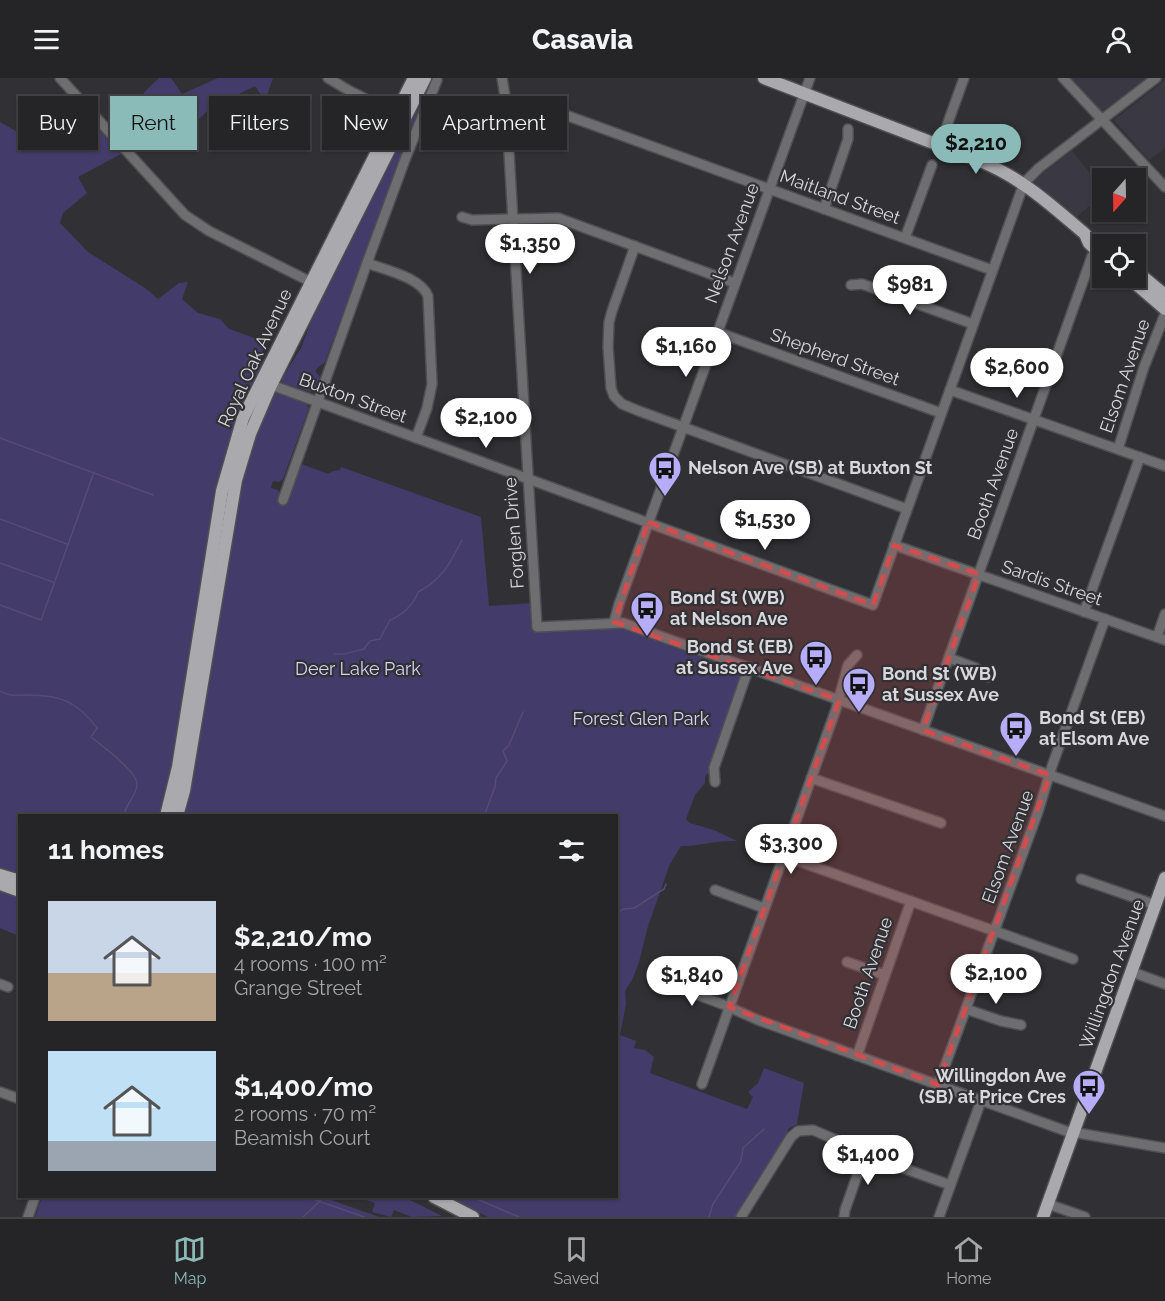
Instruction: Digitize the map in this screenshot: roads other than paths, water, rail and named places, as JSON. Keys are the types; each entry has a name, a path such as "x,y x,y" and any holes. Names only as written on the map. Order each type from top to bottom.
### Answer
{"main road":[{"name":"Royal Oak Avenue","path":"407,96 414,78"},
{"path":"764,78 994,166 1024,183 1084,234 1092,236"},
{"name":"Royal Oak Avenue","path":"409,105 431,79"},
{"name":"Royal Oak Avenue","path":"266,384 311,282 382,150"},
{"name":"Royal Oak Avenue","path":"178,814 184,791 220,538 222,491 243,418 266,384 383,150"},
{"path":"1146,279 1165,295"},
{"path":"1141,288 1165,309"},
{"name":"Royal Oak Avenue","path":"167,814 204,639"},
{"path":"0,874 18,880"},
{"name":"Willingdon Avenue","path":"1043,1217 1165,878"},
{"path":"0,884 18,890"},
{"path":"435,1198 457,1213 473,1217"}],"street":[{"path":"60,78 185,215 209,231 311,282"},
{"path":"328,78 362,96"},
{"name":"Forglen Drive","path":"502,78 505,96"},
{"name":"Nelson Avenue","path":"614,622 682,427 810,78"},
{"path":"940,145 964,78"},
{"path":"1063,78 1165,187"},
{"path":"894,544 1024,183 1039,168 1156,78"},
{"name":"Royal Oak Avenue","path":"283,500 316,402 406,157 431,79"},
{"name":"Maitland Street","path":"567,116 992,270"},
{"path":"824,209 848,139 848,129"},
{"name":"Forglen Drive","path":"509,150 537,627 614,622"},
{"path":"905,238 932,165"},
{"path":"462,216 472,220 558,218 735,283"},
{"path":"635,246 609,322 608,347 612,392 616,399 626,406 907,509"},
{"name":"Booth Avenue","path":"923,730 1092,256"},
{"path":"367,263 416,281 424,288 428,296 432,384 427,408 416,438"},
{"path":"851,285 862,284 973,324"},
{"name":"Elsom Avenue","path":"1118,448 1144,368 1165,314"},
{"name":"Shepherd Street","path":"717,332 941,413"},
{"name":"Buxton Street","path":"266,384 873,605 894,544"},
{"path":"950,390 1165,466"},
{"path":"1084,612 1140,457"},
{"name":"Sardis Street","path":"894,544 1161,639"},
{"path":"1161,639 1165,614"},
{"name":"Elsom Avenue","path":"938,1085 1105,619"},
{"path":"614,622 646,630 1165,816"},
{"path":"702,1084 811,778 848,665 857,655"},
{"path":"949,658 976,668 988,677"},
{"path":"715,782 714,768 749,668"},
{"path":"811,778 941,823"},
{"path":"784,855 1073,958"},
{"path":"1081,879 1156,905"},
{"path":"716,890 764,908"},
{"name":"Booth Avenue","path":"857,1056 911,901"},
{"path":"847,962 885,975"},
{"path":"1132,972 1165,984"},
{"path":"666,983 758,1020 1074,1133 1165,1148"},
{"path":"966,1008 1001,1021 1021,1025"},
{"path":"0,1092 18,1098"},
{"path":"939,1217 981,1101"},
{"path":"741,1217 796,1132 813,1130 950,1185"},
{"path":"844,1217 866,1153"},
{"path":"28,1217 35,1198"},
{"path":"1048,1204 1085,1217"}],"waterway":[{"path":"0,438 153,495"},
{"path":"0,605 41,620 94,472"},
{"path":"0,519 67,544"},
{"path":"334,654 364,649 370,641 380,639 390,620 407,609 418,592 445,570 462,540"},
{"path":"0,563 53,582"},
{"path":"0,691 10,695 39,695 58,698 82,711 97,728 91,737 119,760 136,780 135,793 124,814"},
{"path":"485,814 496,778 507,761 503,751 509,745 523,712"},
{"path":"618,913 623,909 634,908 664,889 666,884"},
{"path":"709,1217 713,1204 741,1161 743,1148 764,1129"},
{"path":"310,1198 364,1217"},
{"path":"474,1198 519,1217"},
{"path":"303,1217 322,1199"}],"place":[{"name":"Nelson Ave (SB) at Buxton St","path":"665,497"},
{"name":"Bond St (WB) at Nelson Ave","path":"647,637"},
{"name":"Bond St (EB) at Sussex Ave","path":"816,686"},
{"name":"Bond St (WB) at Sussex Ave","path":"859,713"},
{"name":"Bond St (EB) at Elsom Ave","path":"1016,757"},
{"name":"Willingdon Ave (SB) at Price Cres","path":"1089,1115"}],"park label":[{"name":"Deer Lake Park","path":"358,669"},
{"name":"Forest Glen Park","path":"641,719"}]}
